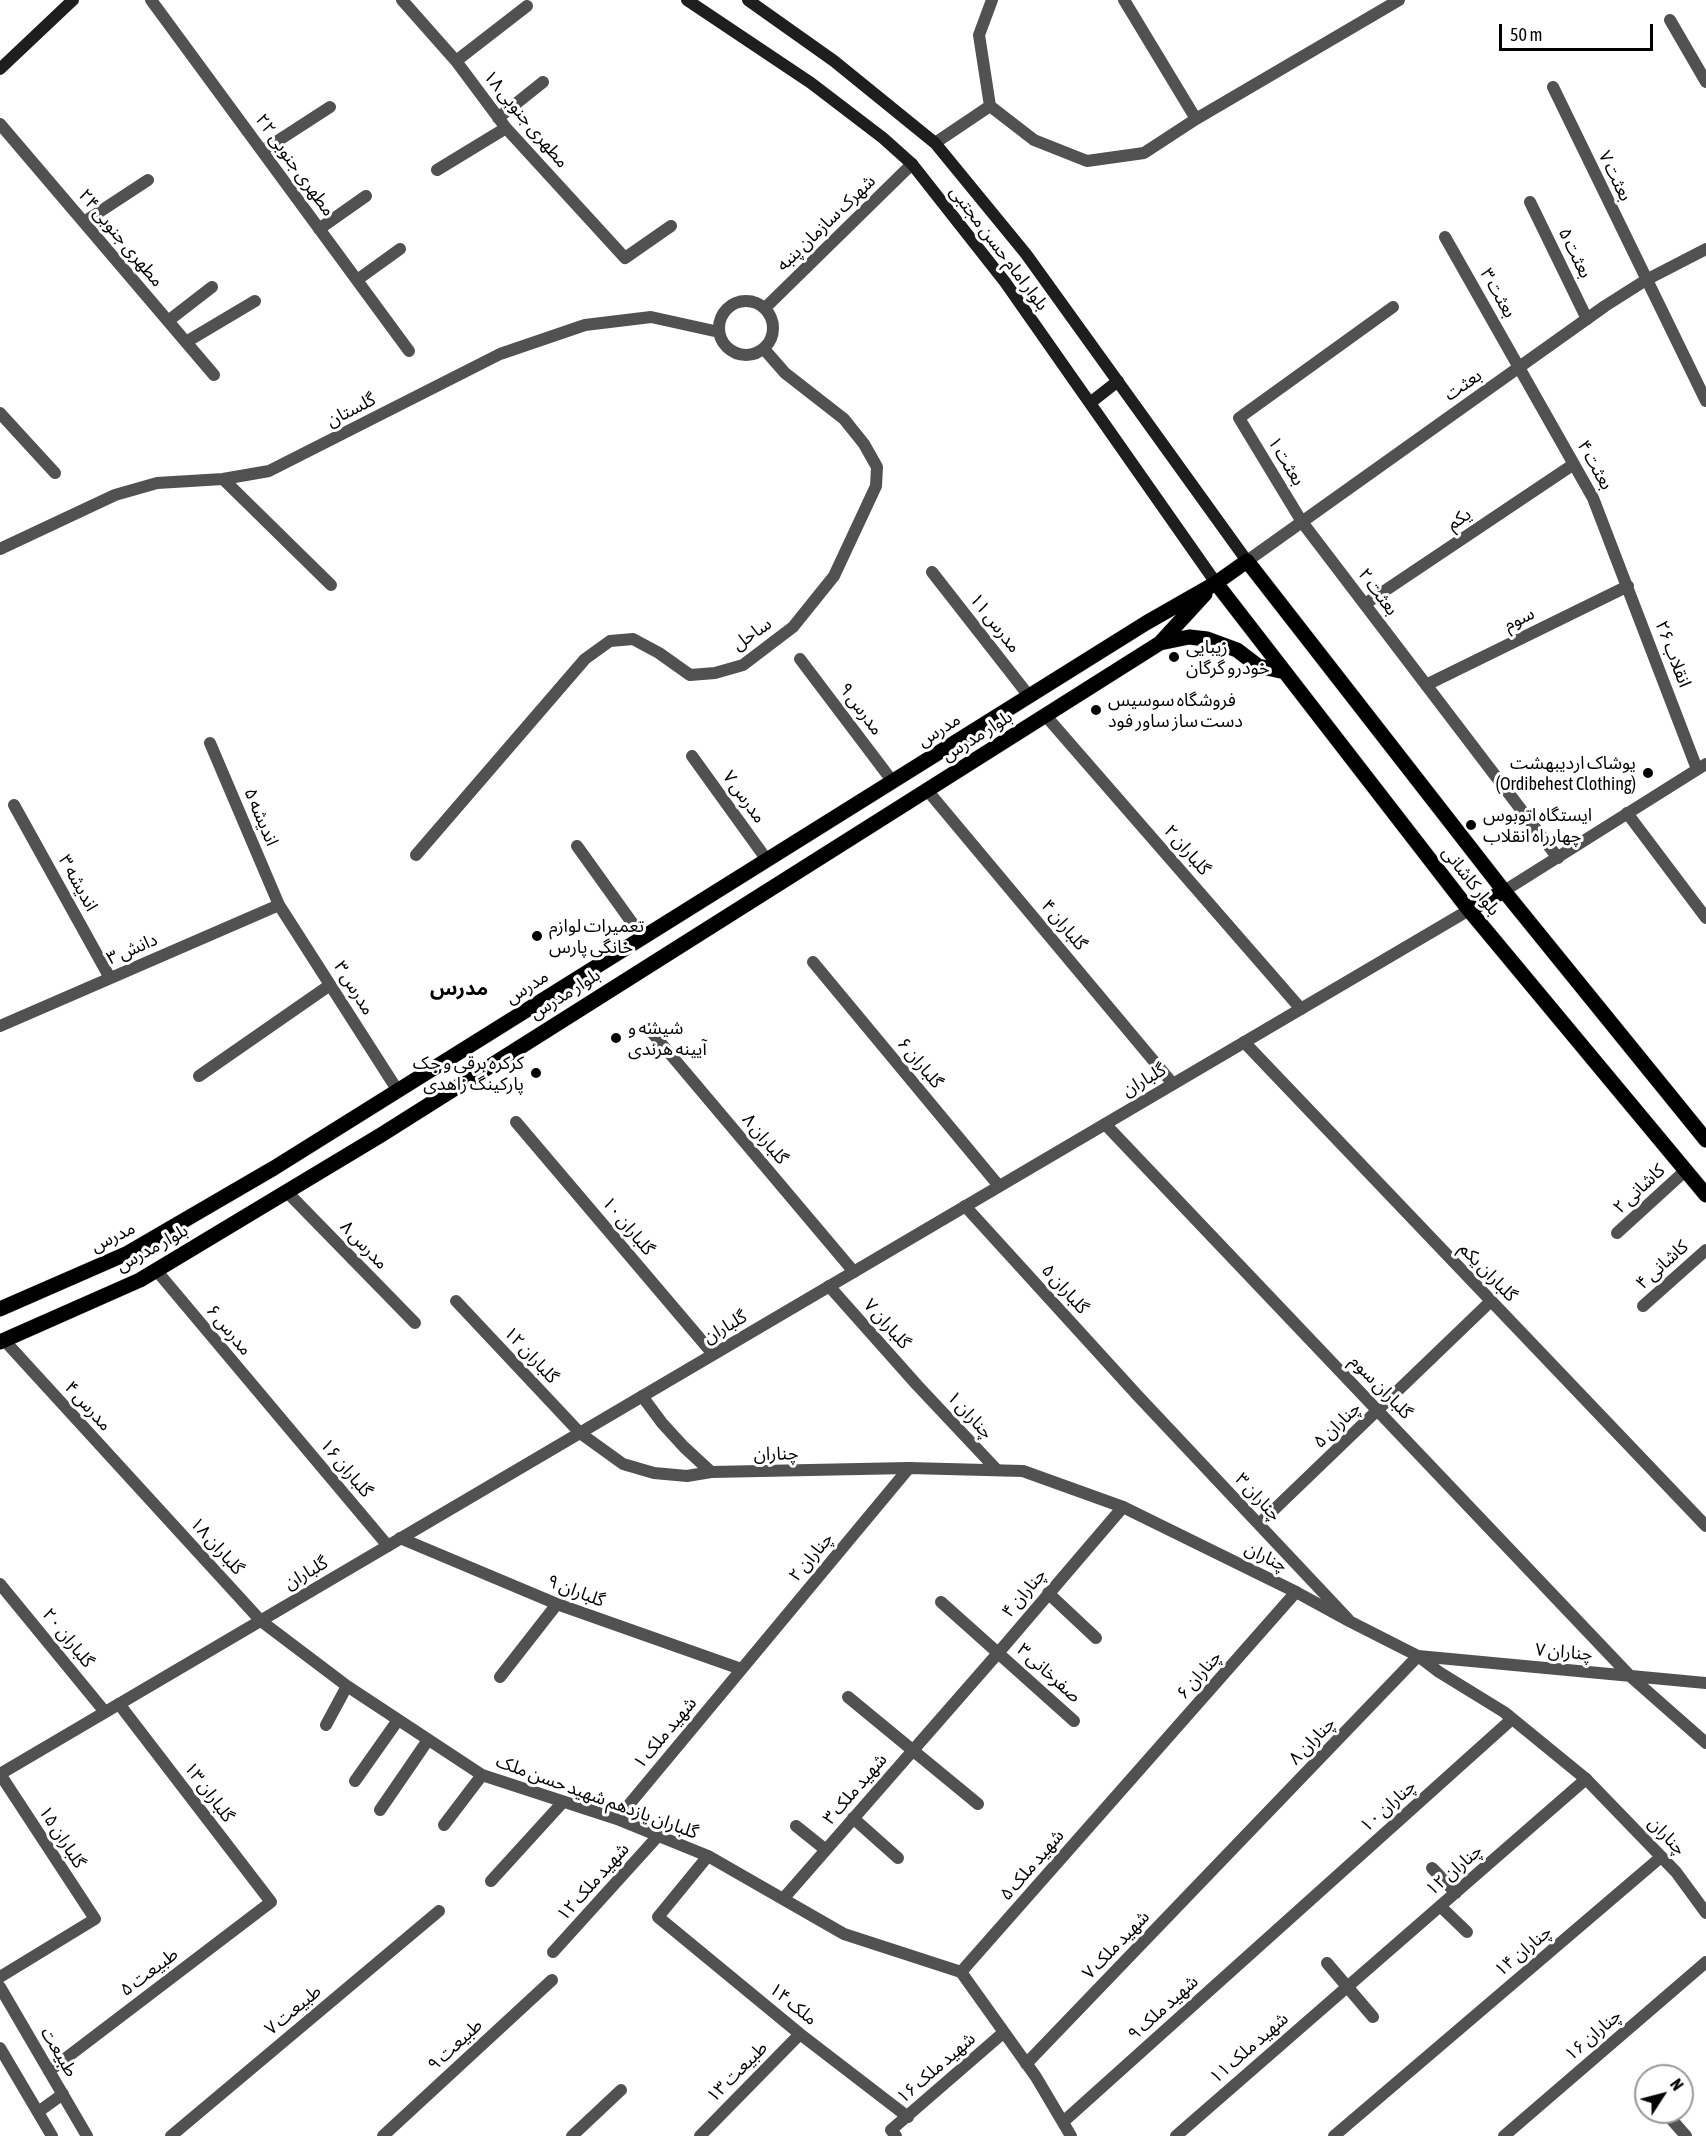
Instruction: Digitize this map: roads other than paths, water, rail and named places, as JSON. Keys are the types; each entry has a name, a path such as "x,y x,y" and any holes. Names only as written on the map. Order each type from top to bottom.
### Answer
{"main road":[{"path":"0,69 73,0"},
{"name":"بلوار امام حسن مجتبی","path":"687,0 811,83 883,138 912,164 1005,282 1216,583"},
{"name":"بلوار امام حسن مجتبی","path":"748,0 834,61 935,143 1026,254 1247,561"},
{"path":"1090,403 1118,381"},
{"path":"1216,583 1247,561"},
{"name":"بلوار کاشانی","path":"1247,561 1504,891 1706,1140"},
{"name":"بلوار کاشانی","path":"1216,583 1468,910 1706,1195"},
{"name":"بلوار مدرس","path":"2,1341 140,1280 287,1192 502,1058 1160,643 1216,583"},
{"name":"مدرس","path":"0,1309 128,1253 274,1168 1146,623 1216,583"},
{"path":"1160,643 1189,637 1207,639 1238,650 1258,666 1285,672"},
{"path":"1468,910 1504,891"},
{"path":"486,1036 502,1058"}],"street":[{"name":"مطهری جنوبی ۲۲","path":"151,0 409,351"},
{"name":"۱۸ مطهری جنوبی","path":"402,0 456,62 502,123 625,258 671,226"},
{"path":"992,0 979,35 990,106 1034,140 1087,161 1144,153 1197,119 1399,0"},
{"path":"1124,0 1197,119"},
{"path":"456,62 527,6"},
{"path":"1670,20 1706,82"},
{"path":"438,170 502,123 543,82"},
{"name":"۷ بعثت","path":"1553,87 1706,401"},
{"path":"935,143 990,106"},
{"path":"262,151 330,107"},
{"name":"مطهری جنوبی ۲۴","path":"0,124 214,375"},
{"name":"شهرک سازمان پنبه","path":"765,308 912,164"},
{"path":"84,222 148,180"},
{"path":"319,229 366,196"},
{"name":"۵ بعثت","path":"1530,202 1587,319"},
{"name":"۳ بعثت","path":"1445,237 1518,368"},
{"path":"357,280 400,249"},
{"name":"بعثت","path":"1247,561 1587,319 1646,280 1706,249"},
{"path":"168,321 212,287"},
{"path":"745,300 765,308 773,321 774,330 770,342 764,349 749,355 740,354 728,348 719,332 722,315 728,308 736,302 745,300"},
{"path":"186,342 255,301"},
{"name":"۱ بعثت","path":"1302,522 1239,418 1393,307"},
{"name":"گلستان","path":"0,549 115,495 157,483 223,478 268,471 500,354 585,325 651,317 719,332"},
{"name":"ساحل","path":"416,855 585,659 610,641 633,639 659,653 690,675 715,673 743,665 793,627 834,576 876,486 877,467 864,444 843,419 785,373 764,349"},
{"name":"۴ بعثت","path":"1518,368 1593,498 1628,586"},
{"path":"0,413 56,473"},
{"name":"یکم","path":"1365,604 1574,464"},
{"path":"223,478 331,585"},
{"name":"۲ بعثت","path":"1302,522 1558,858"},
{"name":"مدرس ۱۱","path":"933,572 1029,696"},
{"name":"سوم","path":"1426,685 1628,586"},
{"name":"انقلاب ۲۶","path":"1628,586 1701,767"},
{"name":"مدرس ۹","path":"800,658 893,782"},
{"name":"گلباران ۲","path":"1045,715 1301,1009"},
{"name":"اندیشه ۵","path":"210,743 279,905"},
{"name":"مدرس ۷","path":"692,756 767,860"},
{"path":"1504,891 1701,767"},
{"name":"گلباران ۴","path":"927,790 1173,1084"},
{"name":"اندیشه ۳","path":"14,805 110,978"},
{"path":"1627,813 1706,918"},
{"path":"577,846 643,938"},
{"name":"دانش ۳","path":"0,1026 279,905"},
{"name":"مدرس ۳","path":"279,905 398,1091"},
{"name":"گلباران","path":"0,1774 1468,910"},
{"name":"گلباران ۶","path":"813,962 999,1186"},
{"path":"199,1076 330,985"},
{"name":"گلباران ۸","path":"649,1029 854,1272"},
{"name":"گلباران یکم","path":"1244,1042 1706,1526"},
{"name":"گلباران ۱۰","path":"516,1122 713,1354"},
{"name":"گلباران سوم","path":"1105,1124 1630,1676 1706,1743"},
{"name":"۲ کاشانی","path":"1617,1233 1685,1171"},
{"name":"مدرس ۸","path":"287,1192 415,1323"},
{"name":"گلباران ۵","path":"965,1206 1138,1396"},
{"name":"۴ کاشانی","path":"1643,1306 1706,1250"},
{"name":"مدرس ۶","path":"156,1270 275,1413"},
{"name":"۷ گلباران","path":"830,1286 917,1385"},
{"name":"گلباران ۱۲","path":"456,1301 580,1433 623,1464 654,1473 687,1476 711,1472"},
{"name":"۵ چناران","path":"1259,1524 1491,1301"},
{"name":"مدرس ۴","path":"2,1341 146,1495"},
{"name":"چناران ۱","path":"917,1385 997,1470"},
{"path":"642,1396 662,1423 711,1472"},
{"name":"چناران ۳","path":"1138,1396 1351,1622"},
{"name":"گلباران ۱۶","path":"275,1413 388,1546"},
{"name":"چناران","path":"711,1472 909,1468 1023,1471 1123,1507 1296,1592 1418,1656 1512,1719 1586,1779 1676,1872 1706,1913"},
{"name":"۲ چناران","path":"741,1669 909,1468"},
{"name":"گلباران ۱۸","path":"146,1495 261,1620"},
{"name":"۴ چناران","path":"953,1703 1123,1507"},
{"name":"۹ گلباران","path":"400,1539 557,1604 741,1669"},
{"name":"گلباران ۲۰","path":"1,1586 105,1712"},
{"name":"چناران ۶","path":"1129,1782 1296,1592"},
{"path":"1048,1593 1096,1638"},
{"name":"صفرخانی ۳","path":"941,1602 1074,1721"},
{"path":"500,1677 557,1604"},
{"name":"گلباران یازدهم شهید حسن ملک","path":"261,1620 347,1686 482,1775 617,1819 708,1856 844,1934 962,1972"},
{"name":"چناران ۷","path":"1418,1656 1706,1683"},
{"name":"چناران ۸","path":"1231,1851 1418,1656"},
{"name":"۱ شهید ملک","path":"617,1819 741,1669"},
{"path":"326,1725 347,1686"},
{"path":"848,1697 978,1804"},
{"name":"۳ شهید ملک","path":"783,1899 953,1703"},
{"name":"۱۳ گلباران","path":"119,1704 271,1902"},
{"name":"چناران ۱۰","path":"1288,1921 1512,1719"},
{"path":"355,1781 398,1720"},
{"path":"380,1810 428,1740"},
{"name":"گلباران ۱۵","path":"0,1774 95,1919 0,1977"},
{"path":"444,1825 482,1775"},
{"name":"چناران ۱۲","path":"1346,1988 1586,1779"},
{"name":"شهید ملک ۵","path":"962,1972 1129,1782"},
{"path":"491,1881 563,1802"},
{"path":"853,1818 898,1858"},
{"path":"796,1826 826,1850"},
{"name":"۱۲ شهید ملک","path":"553,1952 658,1836"},
{"name":"شهید ملک ۷","path":"1026,2064 1231,1851"},
{"name":"ملک ۱۴","path":"708,1856 658,1917 800,2034 908,2117"},
{"name":"چناران ۱۴","path":"1334,2136 1661,1857"},
{"path":"1432,1868 1456,1893"},
{"name":"۵ طبیعت","path":"49,2071 271,1902"},
{"path":"1440,1906 1467,1932"},
{"name":"طبیعت ۷","path":"171,2136 439,1911"},
{"name":"شهید ملک ۹","path":"1063,2122 1288,1921"},
{"name":"چناران ۱۶","path":"1504,2136 1706,1962"},
{"path":"1327,1963 1373,2017"},
{"path":"962,1972 1026,2064 1071,2136"},
{"name":"طبیعت ۹","path":"383,2136 552,1980"},
{"name":"طبیعت","path":"0,1987 87,2136"},
{"name":"شهید ملک ۱۱","path":"1176,2136 1346,1988"},
{"name":"شهید ملک ۱۶","path":"893,2133 1003,2033"},
{"name":"طبیعت ۱۳","path":"700,2136 800,2034"},
{"path":"0,2048 51,2136"},
{"path":"572,2136 621,2090"},
{"path":"38,2112 63,2094"},
{"path":"1676,2124 1686,2136"}],"place":[{"name":"زیبایی خودرو گرگان","path":"1174,657"},
{"name":"فروشگاه سوسیس دست ساز ساور فود","path":"1096,710"},
{"name":"پوشاک اردیبهشت (Ordibehest Clothing)","path":"1648,773"},
{"name":"ایستگاه اتوبوس چهارراه انقلاب","path":"1471,825"},
{"name":"تعمیرات لوازم خانگی پارس","path":"537,936"},
{"name":"شیشه و آیینه هرندی","path":"616,1038"},
{"name":"کرکره برقی و جک پارکینگ زاهدی","path":"536,1073"}],"district":[{"name":"مدرس","path":"459,989"}]}
